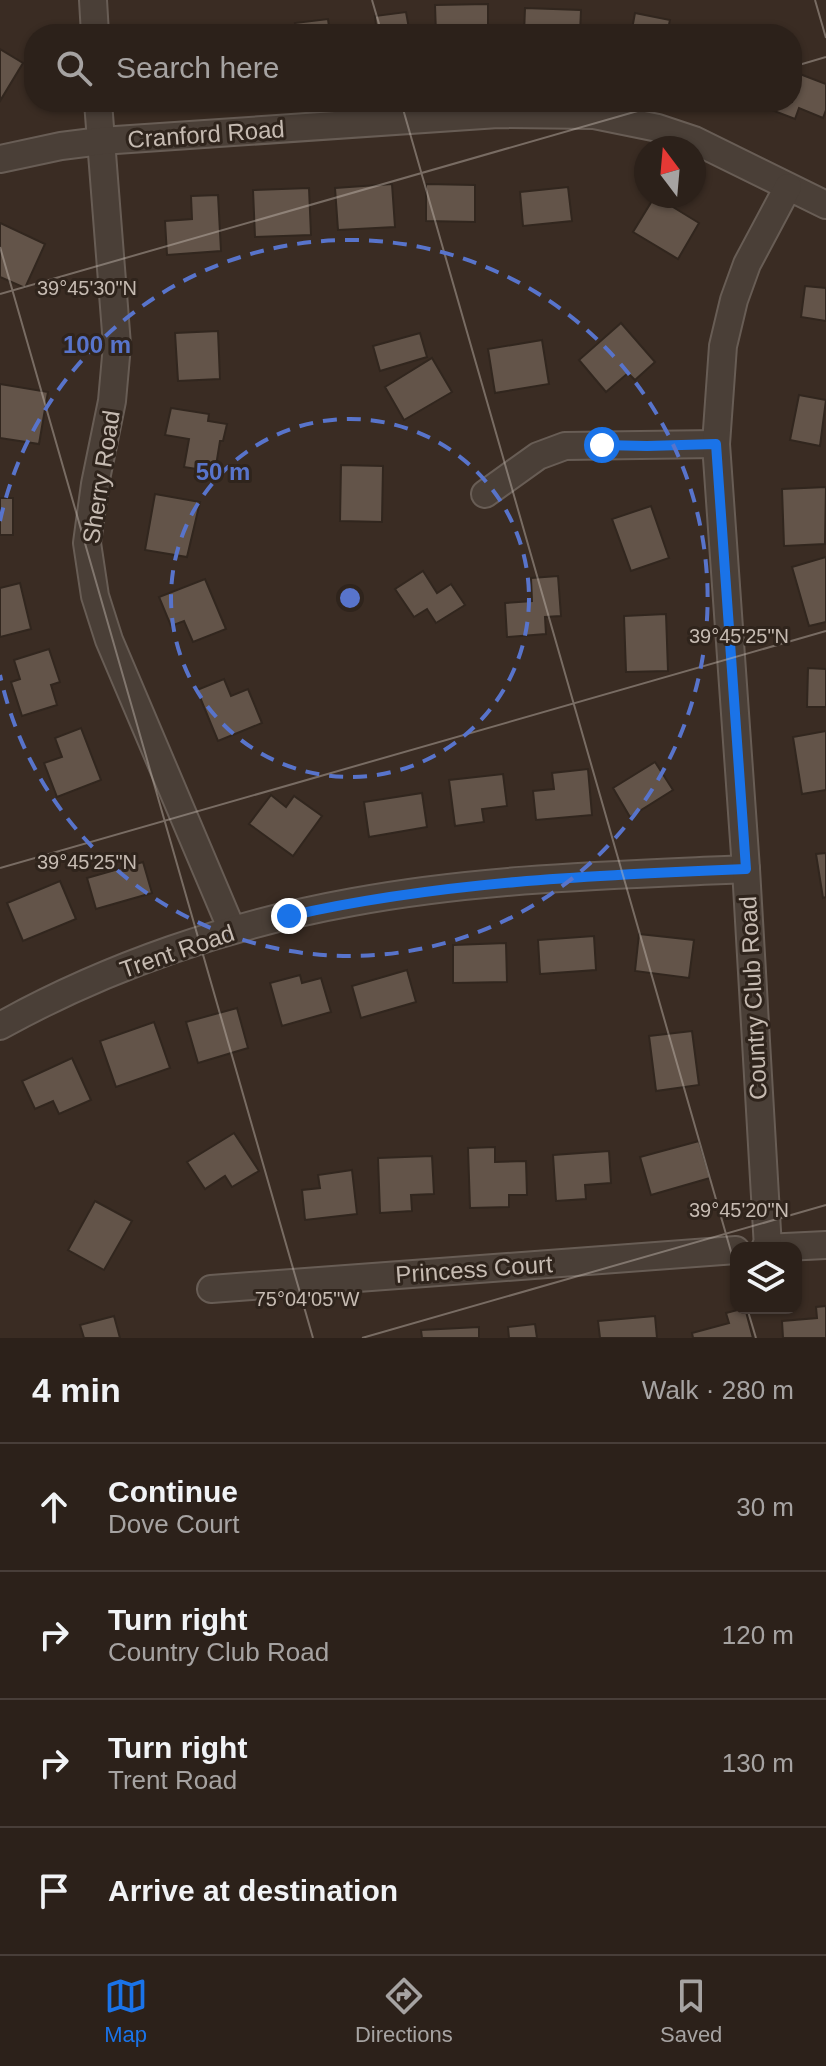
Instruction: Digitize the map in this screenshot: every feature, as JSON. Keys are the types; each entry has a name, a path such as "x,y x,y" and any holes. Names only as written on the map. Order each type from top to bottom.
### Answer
{"street":[{"path":"93,0 94,24"},
{"name":"Sherry Road","path":"99,112 117,345 112,401 90,514 87,543 90,570 109,640 232,930"},
{"name":"Cranford Road","path":"0,159 101,141 528,112 594,115 658,128 694,140 826,205"},
{"name":"Country Club Road","path":"766,1242 746,869 716,444 723,346 734,300 747,264 788,187"},
{"path":"485,494 538,456 565,446 716,444"},
{"name":"Trent Road","path":"0,1026 111,974 232,930 352,902 452,887 746,869"},
{"path":"802,1246 826,1245"},
{"name":"Princess Court","path":"211,1289 730,1250"}],"building":[{"path":"488,4 488,24 436,24 435,5"},
{"path":"525,8 581,10 580,24 524,24"},
{"path":"406,12 408,24 376,24 375,16"},
{"path":"635,13 670,20 669,24 633,24"},
{"path":"328,19 329,24 295,24"},
{"path":"0,49 23,63 0,101"},
{"path":"802,75 826,84 823,118 802,109"},
{"path":"777,112 798,112 795,119"},
{"path":"392,184 395,227 338,230 335,188"},
{"path":"426,184 475,185 475,222 426,221"},
{"path":"568,187 572,221 523,226 520,192"},
{"path":"309,188 311,235 255,237 253,190"},
{"path":"218,195 221,251 167,255 165,221 192,219 191,196"},
{"path":"648,208 675,208 699,223 678,259 633,232"},
{"path":"0,223 45,244 25,288 0,277"},
{"path":"805,286 826,288 826,321 801,317"},
{"path":"621,323 655,362 635,380 628,373 606,392 579,360"},
{"path":"218,331 220,379 178,381 175,333"},
{"path":"420,333 427,357 380,371 373,346"},
{"path":"542,340 549,384 495,393 488,349"},
{"path":"432,358 452,392 404,420 385,387"},
{"path":"0,384 48,392 39,444 0,438"},
{"path":"799,395 826,400 820,446 790,440"},
{"path":"171,408 209,414 208,421 227,424 223,441 220,441 215,472 184,467 189,439 165,435"},
{"path":"341,465 383,466 382,522 340,521"},
{"path":"826,487 825,544 784,546 782,489"},
{"path":"155,494 200,502 187,557 145,550"},
{"path":"0,498 13,498 13,535 0,535"},
{"path":"651,506 669,558 631,571 612,519"},
{"path":"826,557 826,622 809,626 792,567"},
{"path":"423,571 437,593 451,584 465,605 436,623 427,609 414,617 395,589"},
{"path":"558,576 561,616 545,617 546,634 507,637 505,603 532,601 531,578"},
{"path":"205,579 226,629 193,642 184,621 171,626 159,597"},
{"path":"20,583 31,629 0,637 0,588"},
{"path":"666,614 668,671 626,672 624,616"},
{"path":"49,649 60,682 51,685 57,705 22,716 11,682 20,679 14,660"},
{"path":"808,668 826,669 826,707 807,707"},
{"path":"224,679 231,696 248,689 262,723 218,741 197,690"},
{"path":"81,728 101,780 57,797 44,763 62,757 55,738"},
{"path":"826,731 826,790 802,794 793,737"},
{"path":"655,762 673,790 630,817 613,788"},
{"path":"588,769 592,815 536,820 533,791 554,789 552,773"},
{"path":"503,774 507,806 482,809 484,822 455,826 449,780"},
{"path":"422,793 427,827 369,837 364,802"},
{"path":"271,795 286,807 294,796 322,816 293,856 249,824"},
{"path":"826,853 826,897 823,898 816,854"},
{"path":"143,862 152,893 96,909 87,878"},
{"path":"60,881 76,919 23,941 7,903"},
{"path":"639,934 694,940 689,978 635,971"},
{"path":"594,936 596,970 540,974 538,940"},
{"path":"506,943 507,982 453,983 453,945"},
{"path":"407,970 416,1002 361,1018 352,986"},
{"path":"300,975 302,983 321,978 331,1012 282,1026 270,983"},
{"path":"237,1008 248,1048 198,1063 186,1022"},
{"path":"154,1022 170,1068 116,1087 100,1041"},
{"path":"692,1031 699,1085 656,1091 649,1036"},
{"path":"72,1058 91,1100 59,1114 53,1101 35,1109 22,1081"},
{"path":"234,1133 259,1171 232,1187 225,1176 205,1189 187,1162"},
{"path":"699,1141 710,1178 651,1195 640,1157"},
{"path":"495,1147 495,1162 526,1161 527,1195 509,1195 509,1207 470,1208 468,1148"},
{"path":"609,1151 611,1183 585,1185 586,1199 556,1201 553,1155"},
{"path":"432,1156 434,1194 411,1195 412,1211 380,1213 378,1158"},
{"path":"352,1170 357,1214 305,1220 302,1190 320,1188 318,1175"},
{"path":"95,1201 132,1221 104,1270 68,1250"},
{"path":"826,1306 826,1338 783,1338 782,1321 817,1318 816,1307"},
{"path":"726,1313 747,1314 753,1338 693,1338 692,1333 729,1323"},
{"path":"114,1316 120,1338 84,1338 80,1325"},
{"path":"655,1316 657,1338 600,1338 598,1321"},
{"path":"535,1324 537,1338 509,1338 508,1327"},
{"path":"479,1327 479,1338 422,1338 421,1330"}],"route":[{"path":"289,916 352,902 467,886 746,869 716,444 602,445"}]}
